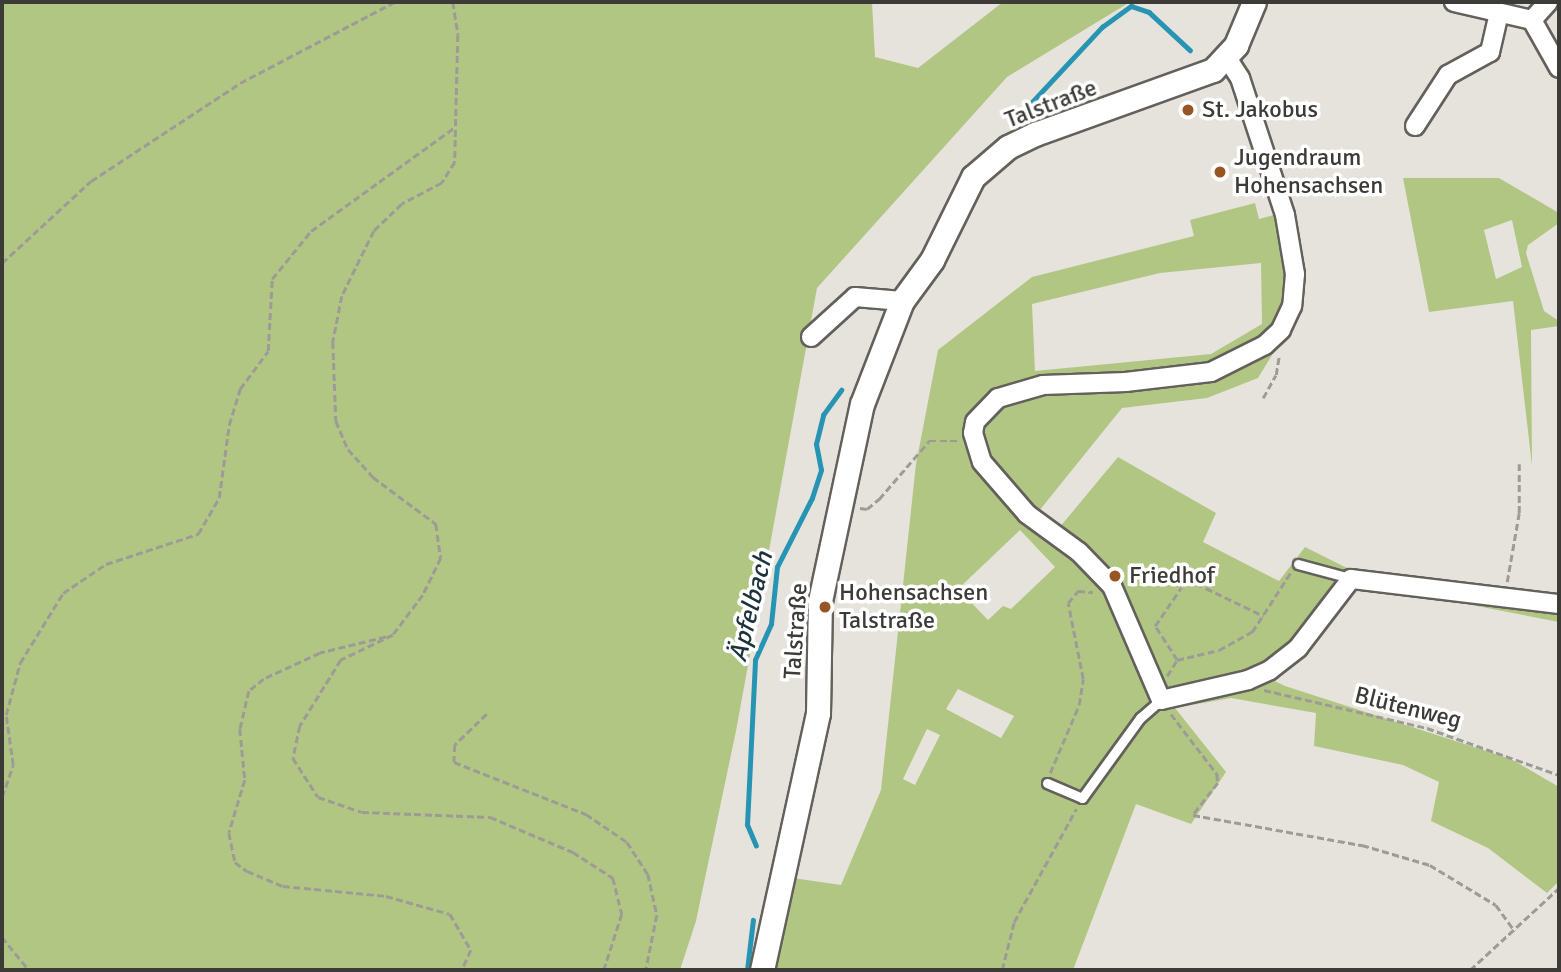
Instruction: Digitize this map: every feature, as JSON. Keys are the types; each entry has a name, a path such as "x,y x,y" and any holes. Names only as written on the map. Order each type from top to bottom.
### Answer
{"street":[{"path":"1254,2 1227,58 1240,78 1285,215 1295,274 1292,306 1279,332 1242,359 1211,372 1019,389 998,398 984,411 973,433 982,462 1000,487 1027,514 1079,552 1112,586 1159,695 1248,680 1298,648 1352,579 1407,582 1559,604"},
{"path":"1454,2 1532,20"},
{"path":"1532,20 1548,2"},
{"path":"1415,126 1448,75 1490,52 1499,14"},
{"path":"1532,20 1559,68"},
{"name":"Talstraße","path":"762,970 818,713 820,601 862,404 902,301 932,260 973,177 1008,147 1035,134 1160,92 1213,70 1227,58"},
{"path":"811,337 855,297 902,301"}],"lane":[{"path":"1298,564 1352,579"},
{"path":"1047,783 1083,798 1159,695"}],"path":[{"path":"2,263 102,174 240,83 394,2"},
{"path":"453,2 458,35 455,162 442,183 402,204 374,231 342,296 334,342 336,421 348,449 373,477 436,524 441,558 423,595 393,635 341,660 300,726 293,758 318,797 362,812 490,817 573,852 613,878 622,914 604,970"},
{"path":"2,797 13,765 6,715 20,663 64,593 106,564 198,534 219,498 229,425 240,389 268,351 272,279 311,231 456,127"},
{"path":"1263,398 1276,375 1279,332"},
{"path":"867,509 929,441 953,444 973,433"},
{"path":"1503,598 1519,513 1519,464"},
{"path":"1298,564 1270,600 1264,617 1252,632 1219,650 1177,660 1159,695 1217,774 1218,783 1193,815 1362,845 1430,865 1496,905 1515,931"},
{"path":"1177,660 1155,626 1187,579 1264,617"},
{"path":"1047,783 1079,705 1083,679 1068,603 1078,591 1093,592"},
{"path":"393,635 320,653 264,678 249,691 240,729 245,780 229,833 235,862 283,886 386,896 450,914 471,950 462,970"},
{"name":"Blütenweg","path":"1248,680 1287,697 1427,728 1559,775"},
{"path":"487,714 455,745 454,762 586,814 627,842 648,874 657,915 646,970"},
{"path":"1002,970 1014,922 1083,798"},
{"path":"1470,970 1559,888"},
{"path":"2,937 29,970"}],"green space":[{"path":"2,2 872,2 875,57 918,68 1003,2 1130,2 1007,77 817,288 736,731 696,921 680,970 2,970"},
{"path":"1403,178 1499,178 1559,213 1559,223 1528,245 1526,253 1544,311 1559,321 1559,326 1531,330 1532,466 1513,301 1429,312","holes":["1512,220 1522,267 1496,279 1484,230"]},
{"path":"1255,203 1259,219 1293,210 1302,275 1283,337 1258,378 1207,398 1122,408 1039,511 1059,528 1118,457 1216,513 1203,542 1279,581 1305,547 1349,569 1296,644 1252,670 1285,686 1511,759 1559,787 1559,881 1547,893 1488,848 1431,821 1439,782 1403,765 1314,746 1316,713 1231,698 1175,708 1226,772 1191,824 1136,804 1073,970 769,970 793,878 841,885 881,790 916,464 938,350 1032,277 1194,236 1190,220","holes":["1261,263 1262,324 1211,354 1035,371 1032,304 1160,273","1020,530 1055,567 1011,609 1003,606 988,620 958,589","958,689 1014,716 1001,738 946,709","927,729 940,735 915,785 903,779"]},
{"path":"1410,588 1538,611 1559,611 1559,622 1410,593"}],"waterway":[{"name":"Äpfelbach","path":"1018,117 1102,27 1131,6 1149,12 1190,50"},
{"name":"Äpfelbach","path":"756,846 747,825 755,660 771,624 777,567 812,498 821,470 816,444 823,415 841,390"},
{"name":"Äpfelbach","path":"747,970 753,920"}],"place":[{"name":"St. Jakobus","path":"1188,110"},
{"name":"Jugendraum Hohensachsen","path":"1220,172"},
{"name":"Friedhof","path":"1115,576"},
{"name":"Hohensachsen Talstraße","path":"825,607"}]}
